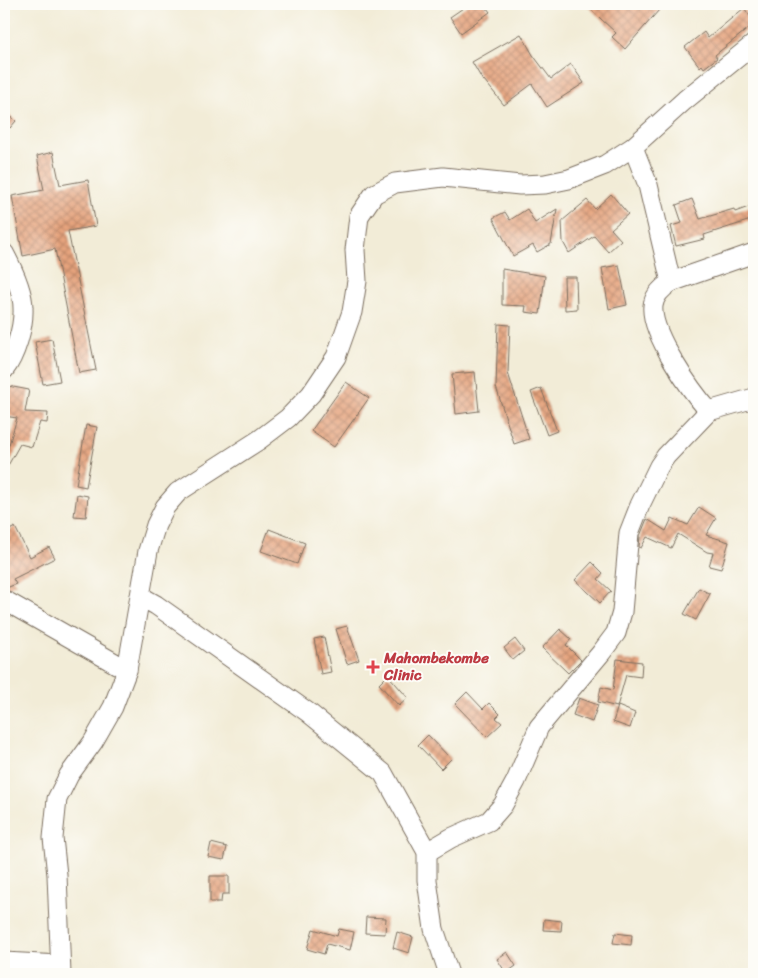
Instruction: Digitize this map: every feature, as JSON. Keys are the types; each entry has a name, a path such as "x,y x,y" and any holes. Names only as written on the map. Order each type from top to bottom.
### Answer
{"street":[{"path":"4,962 61,970 57,875 53,838 57,799 69,775 93,742 114,707 127,670 148,551 156,525 165,507 178,492 258,440 288,418 311,394 336,357 352,312 356,281 355,250 359,216 374,194 395,183 443,177 520,186 545,184 569,179 605,165 633,147 685,100 754,44"},
{"path":"633,147 648,185 671,282"},
{"path":"4,254 10,265 24,307 16,346 10,362 4,370"},
{"path":"709,411 695,395 674,362 654,322 653,307 656,296 663,287 671,282 754,254"},
{"path":"427,852 489,821 503,805 516,781 539,727 601,653 616,632 622,612 630,533 640,505 666,456 709,411 754,398"},
{"path":"140,596 156,605 309,712 383,773 427,852 427,880 434,929 449,974"},
{"path":"4,600 127,670"}],"building":[{"path":"469,4 484,4 490,12 461,33 450,17"},
{"path":"585,4 651,4 659,10 625,49 612,37 616,33"},
{"path":"744,8 754,21 754,24 715,55 717,58 704,68 702,65 700,67 685,47 704,32 708,38"},
{"path":"521,34 533,55 551,79 571,64 584,83 547,107 532,84 504,105 483,81 472,62"},
{"path":"4,110 16,121 10,128 4,123"},
{"path":"53,152 60,185 88,180 96,226 68,231 96,370 79,373 55,249 23,256 12,196 44,190 37,156"},
{"path":"611,194 628,214 611,229 621,240 608,252 594,236 569,253 563,242 562,221 587,200 595,209"},
{"path":"692,199 700,219 734,209 735,212 754,205 754,219 704,235 705,239 676,246 671,226 682,223 676,205"},
{"path":"527,209 535,223 557,209 551,244 537,252 533,245 513,256 493,218 505,212 510,220"},
{"path":"619,265 627,305 609,309 602,268"},
{"path":"502,269 545,276 540,314 525,312 526,306 502,305"},
{"path":"564,277 576,277 577,309 565,310"},
{"path":"498,324 510,325 508,373 529,439 514,444 496,387"},
{"path":"52,339 60,381 43,384 35,342"},
{"path":"475,372 479,411 456,414 452,374"},
{"path":"346,382 369,398 334,447 311,431"},
{"path":"8,386 29,390 25,412 48,413 47,423 40,422 32,447 20,444 6,469 4,468 4,461 17,418 4,416"},
{"path":"541,388 557,431 547,435 531,392"},
{"path":"86,425 97,427 86,487 76,485"},
{"path":"77,494 88,496 86,517 74,516"},
{"path":"699,507 716,518 706,535 729,542 721,569 709,566 713,553 707,552 678,534 671,548 647,537 641,548 639,547 640,536 647,519 666,531 672,518 688,525"},
{"path":"15,527 30,557 49,547 55,558 13,579 16,584 4,589 4,533"},
{"path":"269,529 305,543 297,564 261,551"},
{"path":"592,562 603,573 598,579 611,591 600,603 575,580"},
{"path":"699,588 710,594 696,620 684,614"},
{"path":"347,626 359,660 347,664 336,629"},
{"path":"560,629 571,639 566,645 581,660 568,673 542,648"},
{"path":"324,637 331,672 321,674 314,639"},
{"path":"515,639 524,651 513,660 504,648"},
{"path":"617,659 642,662 641,677 626,675 617,707 598,702 601,687 613,690"},
{"path":"388,675 408,698 399,706 379,684"},
{"path":"467,692 483,709 489,703 500,714 496,718 502,723 487,737 455,704"},
{"path":"579,698 598,705 592,722 573,715"},
{"path":"618,706 635,713 630,728 613,722"},
{"path":"428,735 451,759 441,769 418,745"},
{"path":"211,843 227,847 224,860 208,857"},
{"path":"210,876 229,876 229,894 222,894 221,902 210,902"},
{"path":"366,917 386,918 385,934 365,933"},
{"path":"544,919 562,921 561,931 543,930"},
{"path":"313,929 337,936 339,929 354,932 350,950 327,944 324,954 307,949"},
{"path":"397,932 413,937 409,953 393,948"},
{"path":"615,933 632,935 631,945 613,943"},
{"path":"507,952 516,966 506,973 497,959"}],"place":[{"name":"Mahombekombe Clinic","path":"373,667"}]}
